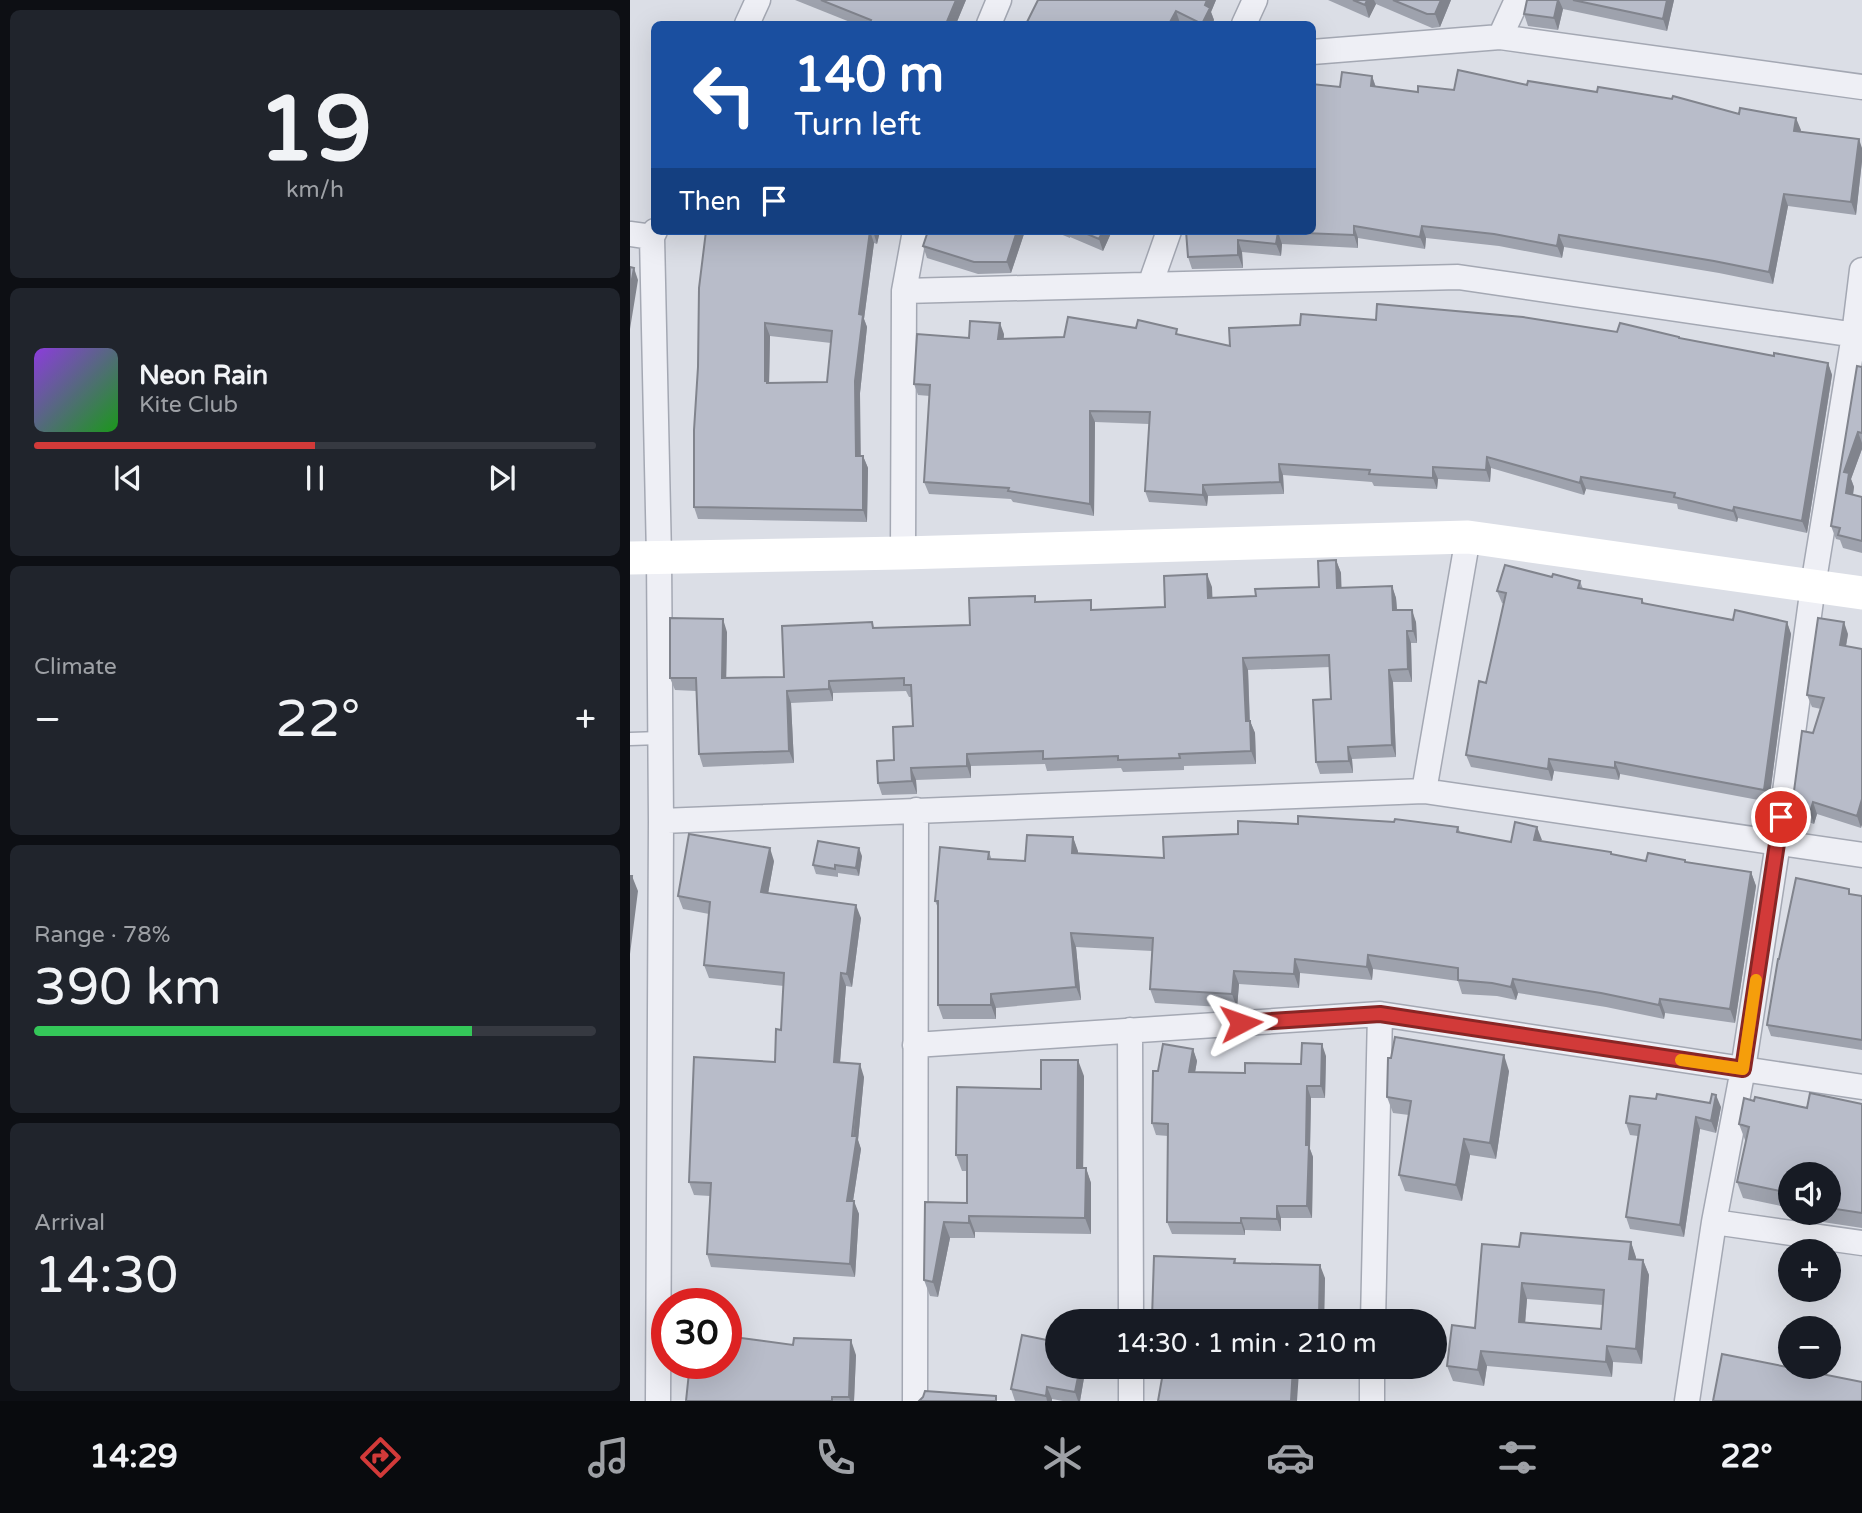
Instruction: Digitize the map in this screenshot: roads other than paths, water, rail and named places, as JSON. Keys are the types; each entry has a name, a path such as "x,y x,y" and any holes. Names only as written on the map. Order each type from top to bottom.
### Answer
{"street":[{"path":"748,21 758,0"},
{"path":"990,21 999,0"},
{"path":"1245,21 1255,0"},
{"path":"1500,37 1517,0"},
{"path":"1316,52 1500,37 1862,86"},
{"path":"646,234 645,558 660,738 661,821 658,1401"},
{"path":"903,553 904,291 914,235"},
{"path":"1150,285 1168,235"},
{"path":"1688,1401 1714,1222 1743,1069 1778,843 1813,586 1858,335 1862,270"},
{"path":"904,291 1458,277 1858,335"},
{"path":"645,558 1468,537 1862,593"},
{"path":"1424,791 1468,537"},
{"path":"661,821 1424,791 1862,855"},
{"path":"915,1401 916,810"},
{"path":"915,1045 1380,1014 1862,1087"},
{"path":"1373,1309 1380,1014"},
{"path":"1130,1030 1131,1309"},
{"path":"1714,1222 1862,1243"},
{"path":"1131,1379 1131,1401"},
{"path":"1372,1379 1372,1401"}],"lane":[{"path":"630,739 660,738"}]}
